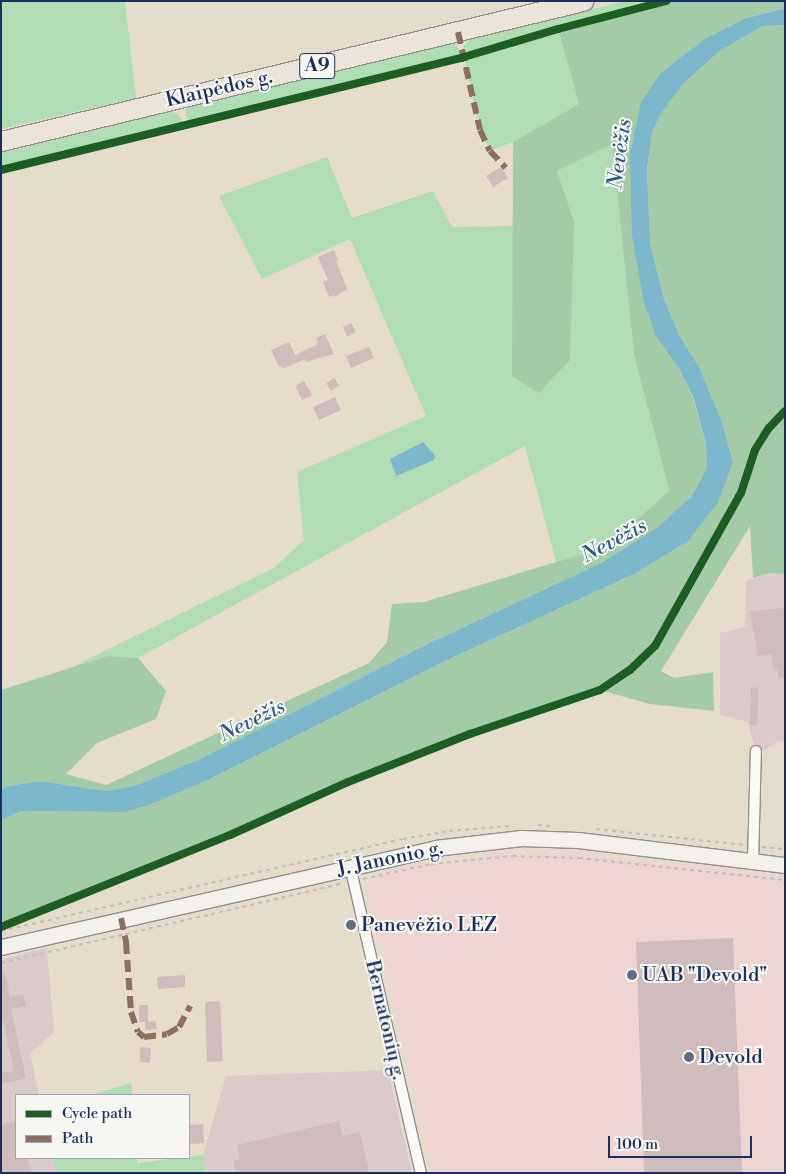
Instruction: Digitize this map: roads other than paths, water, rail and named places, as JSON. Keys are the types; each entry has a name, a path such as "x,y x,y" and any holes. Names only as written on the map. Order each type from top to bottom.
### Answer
{"highway":[{"name":"Klaipėdos g.","path":"1,141 583,1"}],"street":[{"path":"753,862 756,751"},
{"name":"J. Janonio g.","path":"1,947 352,874 435,848 521,838 578,840 785,865"},
{"name":"Bernatonių g.","path":"352,874 421,1173"}],"water":[{"path":"785,8 785,25 763,26 721,50 684,83 660,115 652,133 647,169 650,243 664,299 679,335 699,367 722,422 733,462 718,502 688,541 632,575 445,661 210,779 151,804 124,812 21,811 1,820 1,790 8,786 40,781 106,791 134,786 198,760 434,641 603,562 658,527 692,496 707,468 706,444 694,399 679,369 656,336 644,303 632,235 630,155 641,102 661,73 705,39 747,18"},
{"path":"423,442 435,456 434,460 396,476 390,459"}],"place":[{"name":"Panevėžio LEZ","path":"351,925"},
{"name":"UAB \"Devold\"","path":"632,975"},
{"name":"Devold","path":"689,1057"}],"water label":[{"name":"Nevėžis","path":"620,154"},
{"name":"Nevėžis","path":"614,541"},
{"name":"Nevėžis","path":"252,721"}]}
